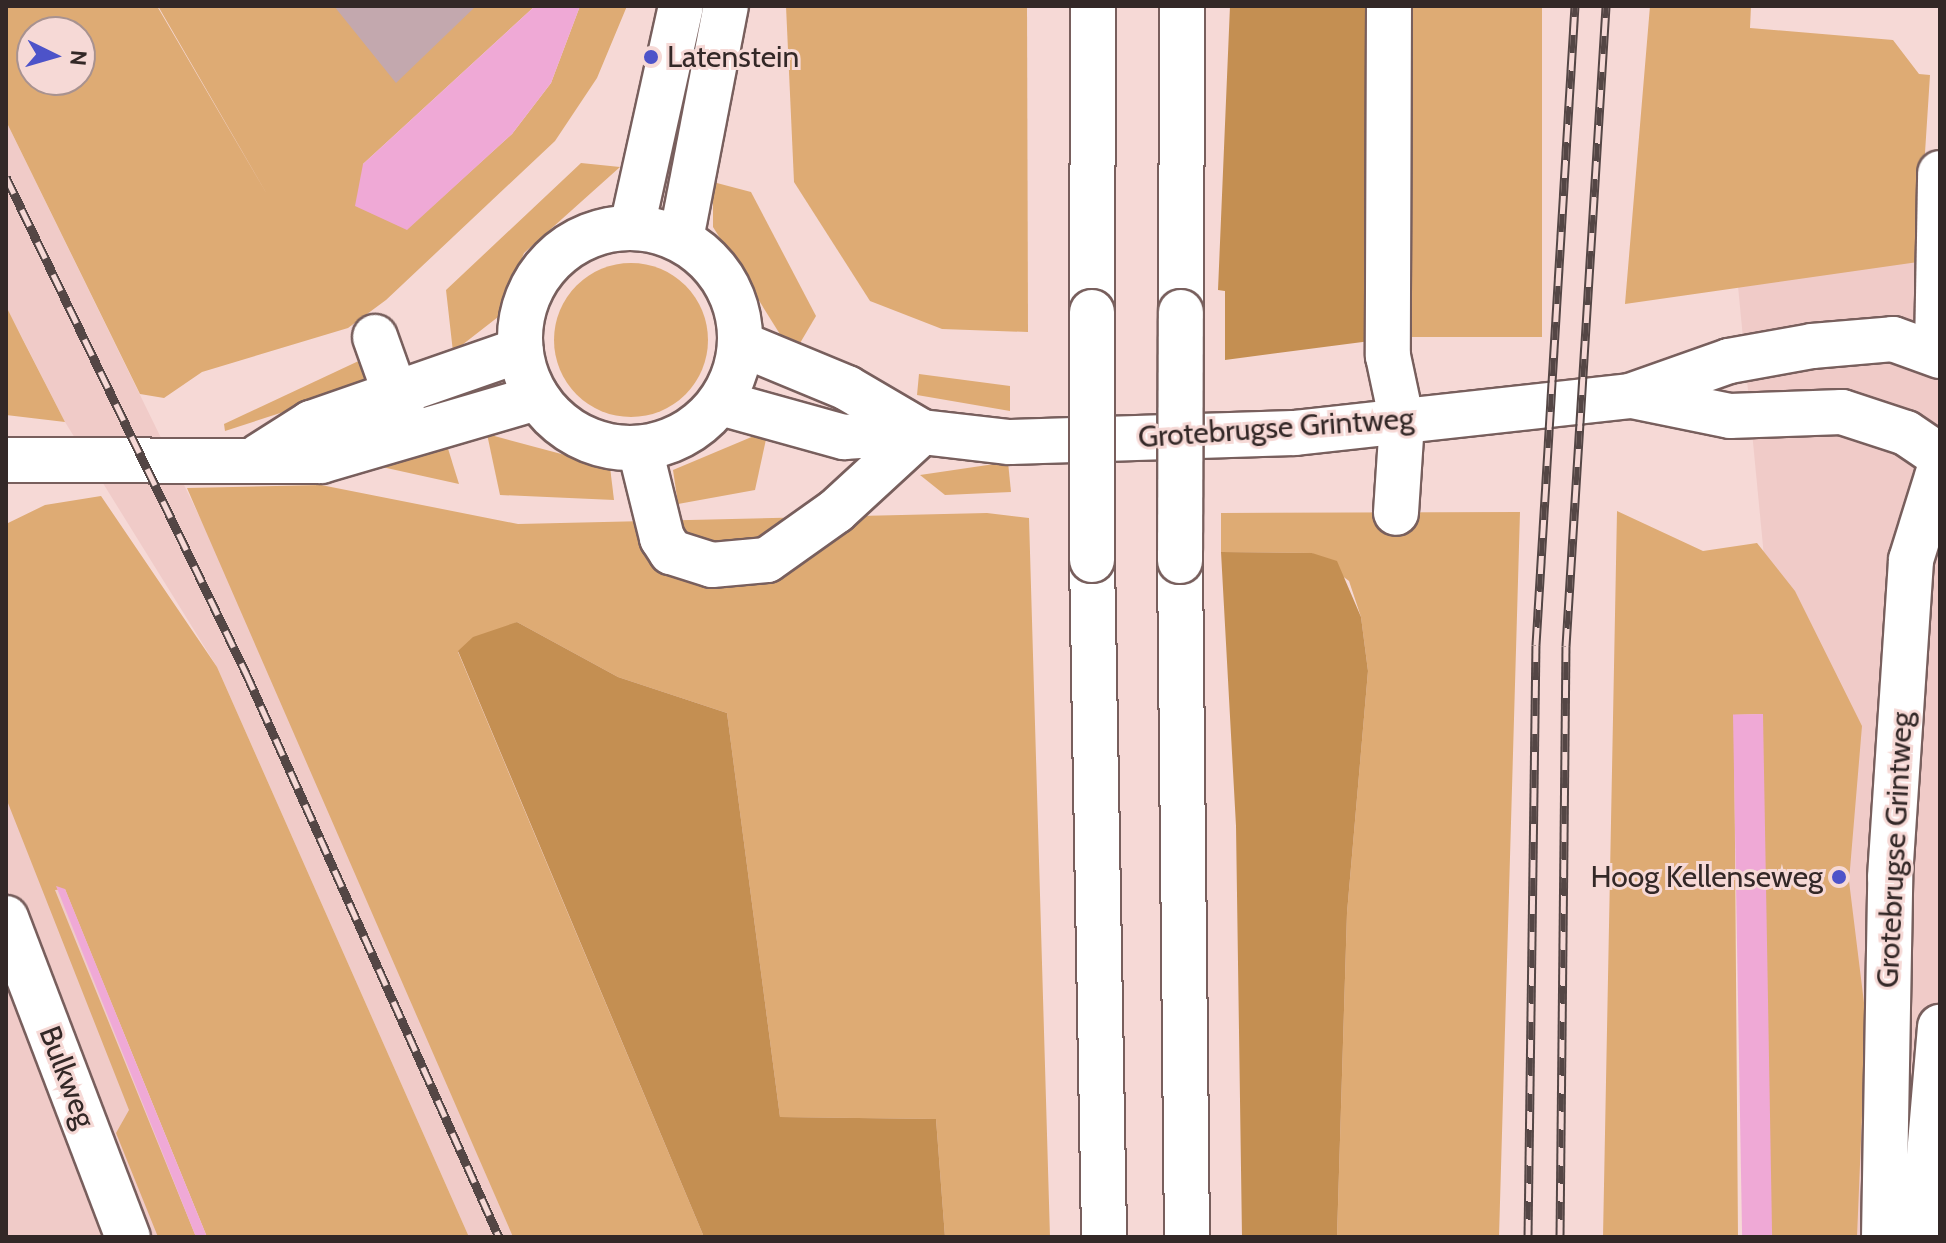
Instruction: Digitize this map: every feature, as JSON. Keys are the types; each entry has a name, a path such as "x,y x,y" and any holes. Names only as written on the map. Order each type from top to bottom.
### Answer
{"main road":[{"path":"632,227 681,6"},
{"path":"681,239 726,6"},
{"path":"1093,6 1092,560 1104,1237"},
{"path":"1182,6 1180,561 1187,1237"},
{"path":"1389,6 1388,356 1402,422 1396,513"},
{"path":"1938,355 1940,173"},
{"path":"632,227 681,239 727,283 741,344 721,403 671,442 640,449 571,432 537,398 521,350 523,309 542,271 591,234 632,227"},
{"path":"375,337 410,435"},
{"name":"Grotebrugse Grintweg","path":"721,403 844,437 922,432 1009,442 1295,433 1630,396 1729,361 1812,346 1893,339 1938,355"},
{"name":"Grotebrugse Grintweg","path":"741,344 847,388 922,432"},
{"path":"259,456 311,423 521,350"},
{"name":"Grotebrugse Grintweg","path":"1630,396 1730,416 1842,412 1906,433 1940,456"},
{"path":"8,464 259,456 321,461 537,398"},
{"path":"640,449 662,538 671,552 712,565 767,560 836,511 922,432"},
{"name":"Grotebrugse Grintweg","path":"1884,1237 1890,877 1910,576 1940,467"},
{"name":"Bulkweg","path":"6,918 128,1237"},
{"path":"1922,1237 1940,1027"}],"shaded area":[{"path":"6,6 157,6 268,196 158,6 535,6 363,164 407,229 512,134 551,83 580,6 627,6 597,78 555,141 386,300 348,328 202,372 164,398 140,394 6,121"},
{"path":"535,6 580,6 551,83 512,134 407,230 355,206 363,164"},
{"path":"786,6 1027,6 1028,332 942,329 870,301 794,182"},
{"path":"1230,6 1380,6 1378,340 1225,360 1225,291 1218,290"},
{"path":"1399,6 1542,6 1542,337 1399,337"},
{"path":"1650,6 1751,6 1750,28 1893,40 1919,74 1930,75 1918,262 1625,304"},
{"path":"6,121 232,583 513,1237 469,1237 217,667 65,422 6,306"},
{"path":"581,163 620,167 524,253 498,317 453,352 446,290"},
{"path":"713,182 751,192 816,316 793,355 713,227"},
{"path":"1940,240 1940,1237 1838,1237 1818,1118 1735,255"},
{"path":"631,263 660,269 685,286 702,311 708,340 702,369 685,394 660,411 631,417 602,411 577,394 560,369 554,340 560,311 577,286 602,269"},
{"path":"6,306 23,340 65,422 6,415"},
{"path":"365,358 370,384 225,431 224,424"},
{"path":"919,374 1010,386 1010,411 917,395"},
{"path":"768,430 755,490 678,504 673,470"},
{"path":"487,434 610,467 614,500 500,495"},
{"path":"445,439 459,484 382,467"},
{"path":"1008,462 1011,492 945,495 920,475"},
{"path":"321,485 518,524 987,513 1029,518 1050,1237 945,1237 936,1119 780,1117 727,713 618,677 517,622 458,652 704,1237 513,1237 187,488"},
{"path":"101,496 217,667 469,1237 207,1237 65,889 55,890 196,1237 158,1237 116,1133 129,1110 6,798 6,524 45,505"},
{"path":"1617,511 1703,551 1757,543 1795,591 1862,726 1849,881 1866,1019 1857,1237 1768,1237 1762,714 1734,715 1738,1237 1603,1237"},
{"path":"1520,512 1499,1237 1337,1237 1347,913 1368,671 1361,617 1349,581 1312,553 1221,552 1221,513"},
{"path":"1221,552 1312,553 1337,561 1361,617 1368,671 1347,913 1337,1237 1242,1237 1236,826"},
{"path":"517,622 618,677 727,713 780,1117 936,1119 945,1237 704,1237 458,651 473,637"},
{"path":"1763,714 1772,1237 1742,1237 1733,715"},
{"path":"6,725 201,1237 6,1237"},
{"path":"56,886 65,889 207,1237 196,1237"}],"building":[{"path":"334,6 476,6 396,83"}],"railway":[{"path":"1528,1237 1536,645 1575,6"},
{"path":"1560,1237 1566,646 1606,6"},
{"path":"6,177 246,673 499,1237"}],"place":[{"name":"Latenstein","path":"651,57"},
{"name":"Hoog Kellenseweg","path":"1839,877"}]}
